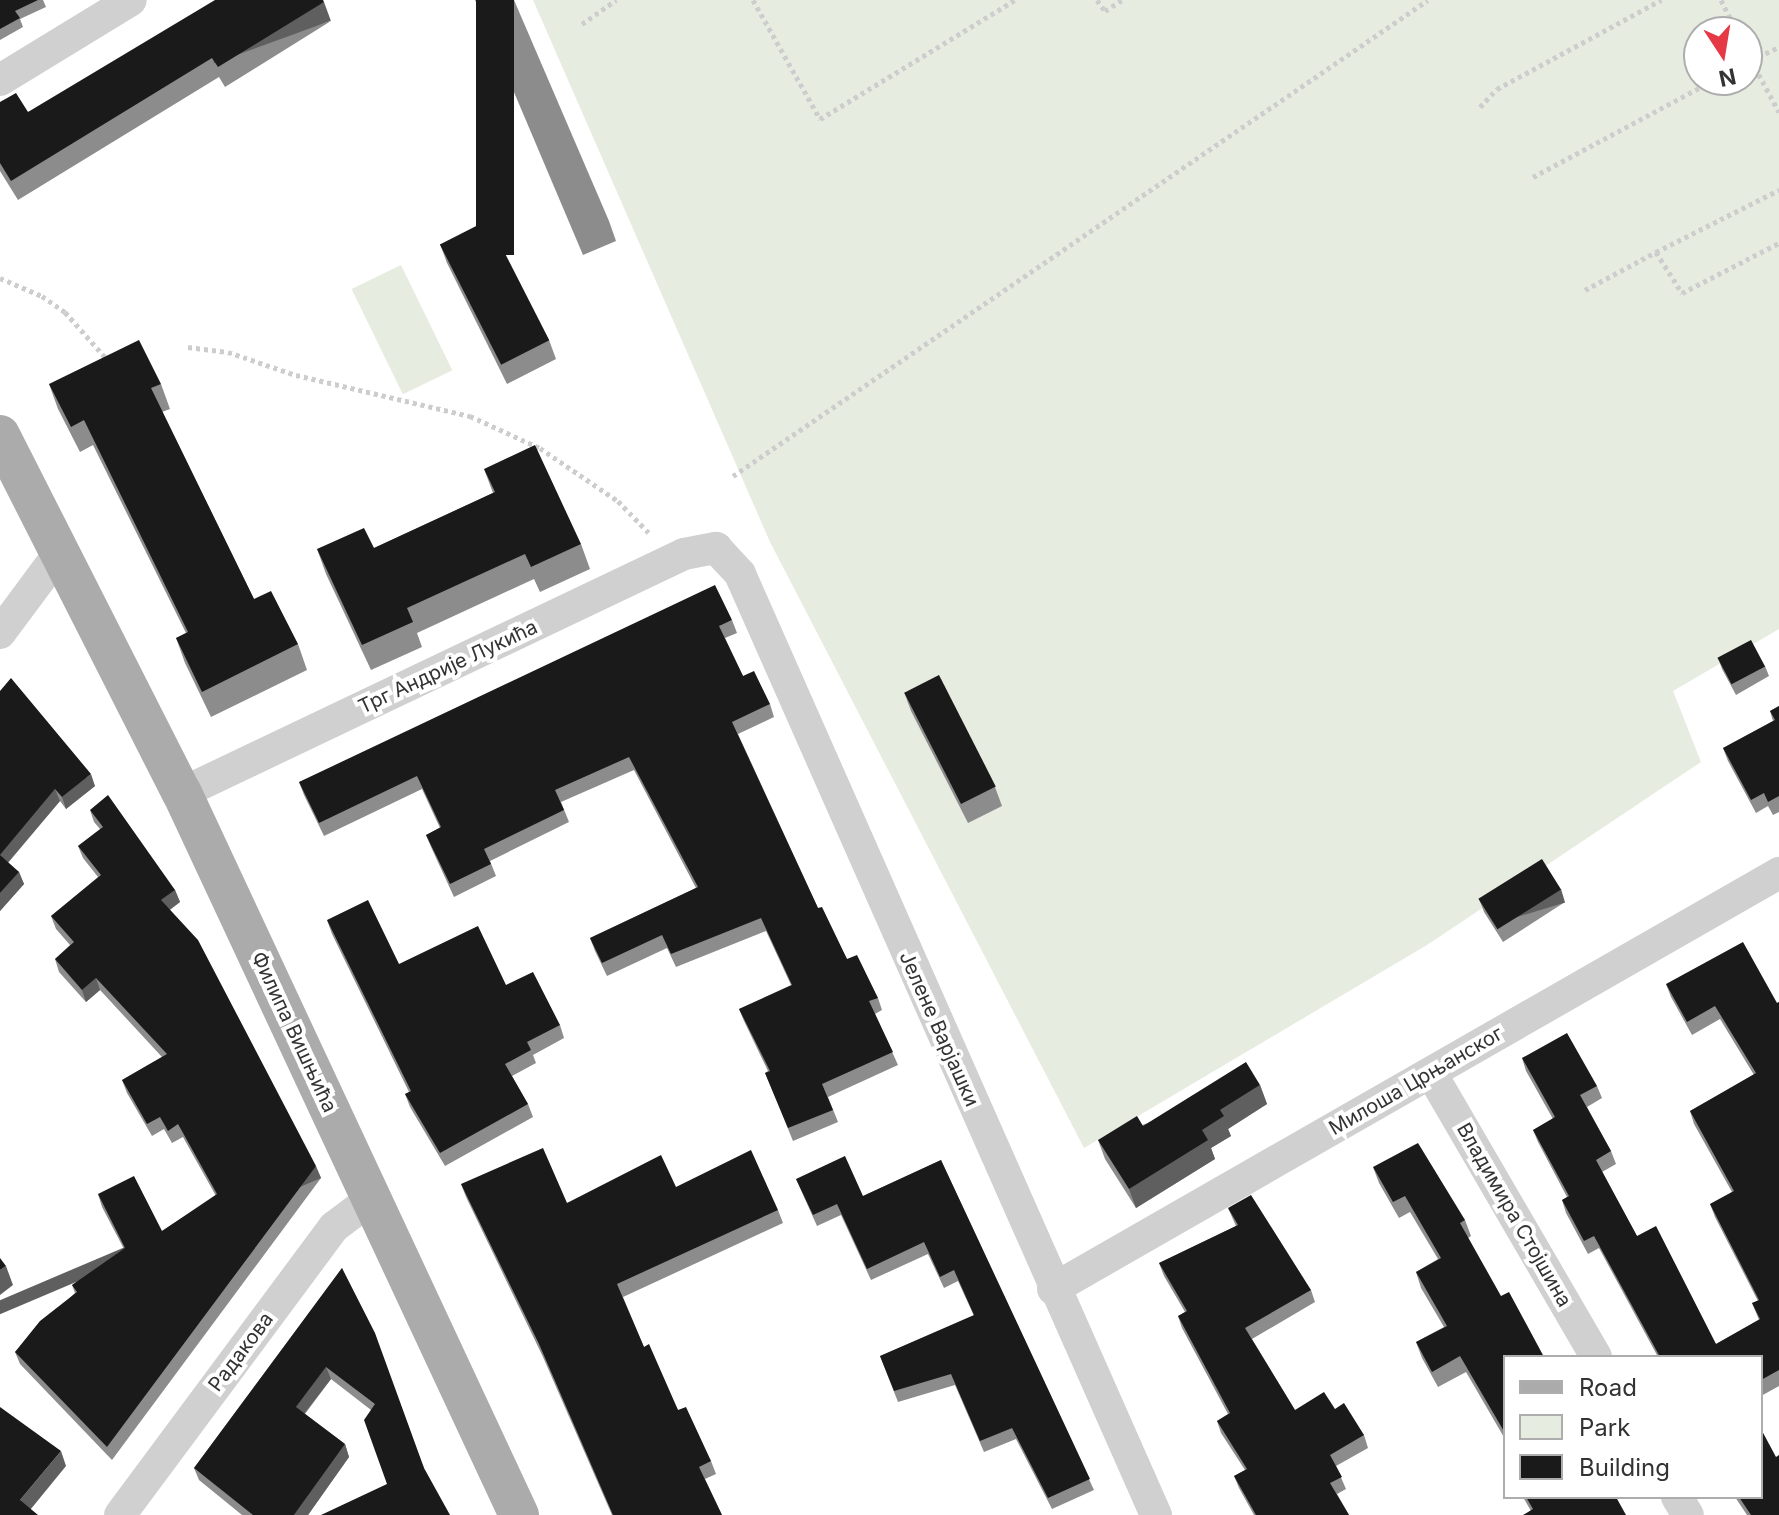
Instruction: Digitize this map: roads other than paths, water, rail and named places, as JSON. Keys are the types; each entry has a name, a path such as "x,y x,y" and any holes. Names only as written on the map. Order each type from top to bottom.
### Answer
{"main road":[{"path":"0,435 58,555"},
{"name":"Филипа Вишњића","path":"58,555 182,793 519,1515"}],"street":[{"path":"0,80 131,0"},
{"name":"Трг Андрије Лукића","path":"182,793 672,560 716,548"},
{"name":"Јелене Варјашки","path":"716,548 740,574 1053,1289 1156,1515"},
{"path":"0,633 58,555"},
{"name":"Милоша Црњанског","path":"1053,1289 1778,875"},
{"name":"Владимира Стојшина","path":"1431,1073 1595,1355"},
{"name":"Радакова","path":"130,1511 334,1227 371,1199"}]}
